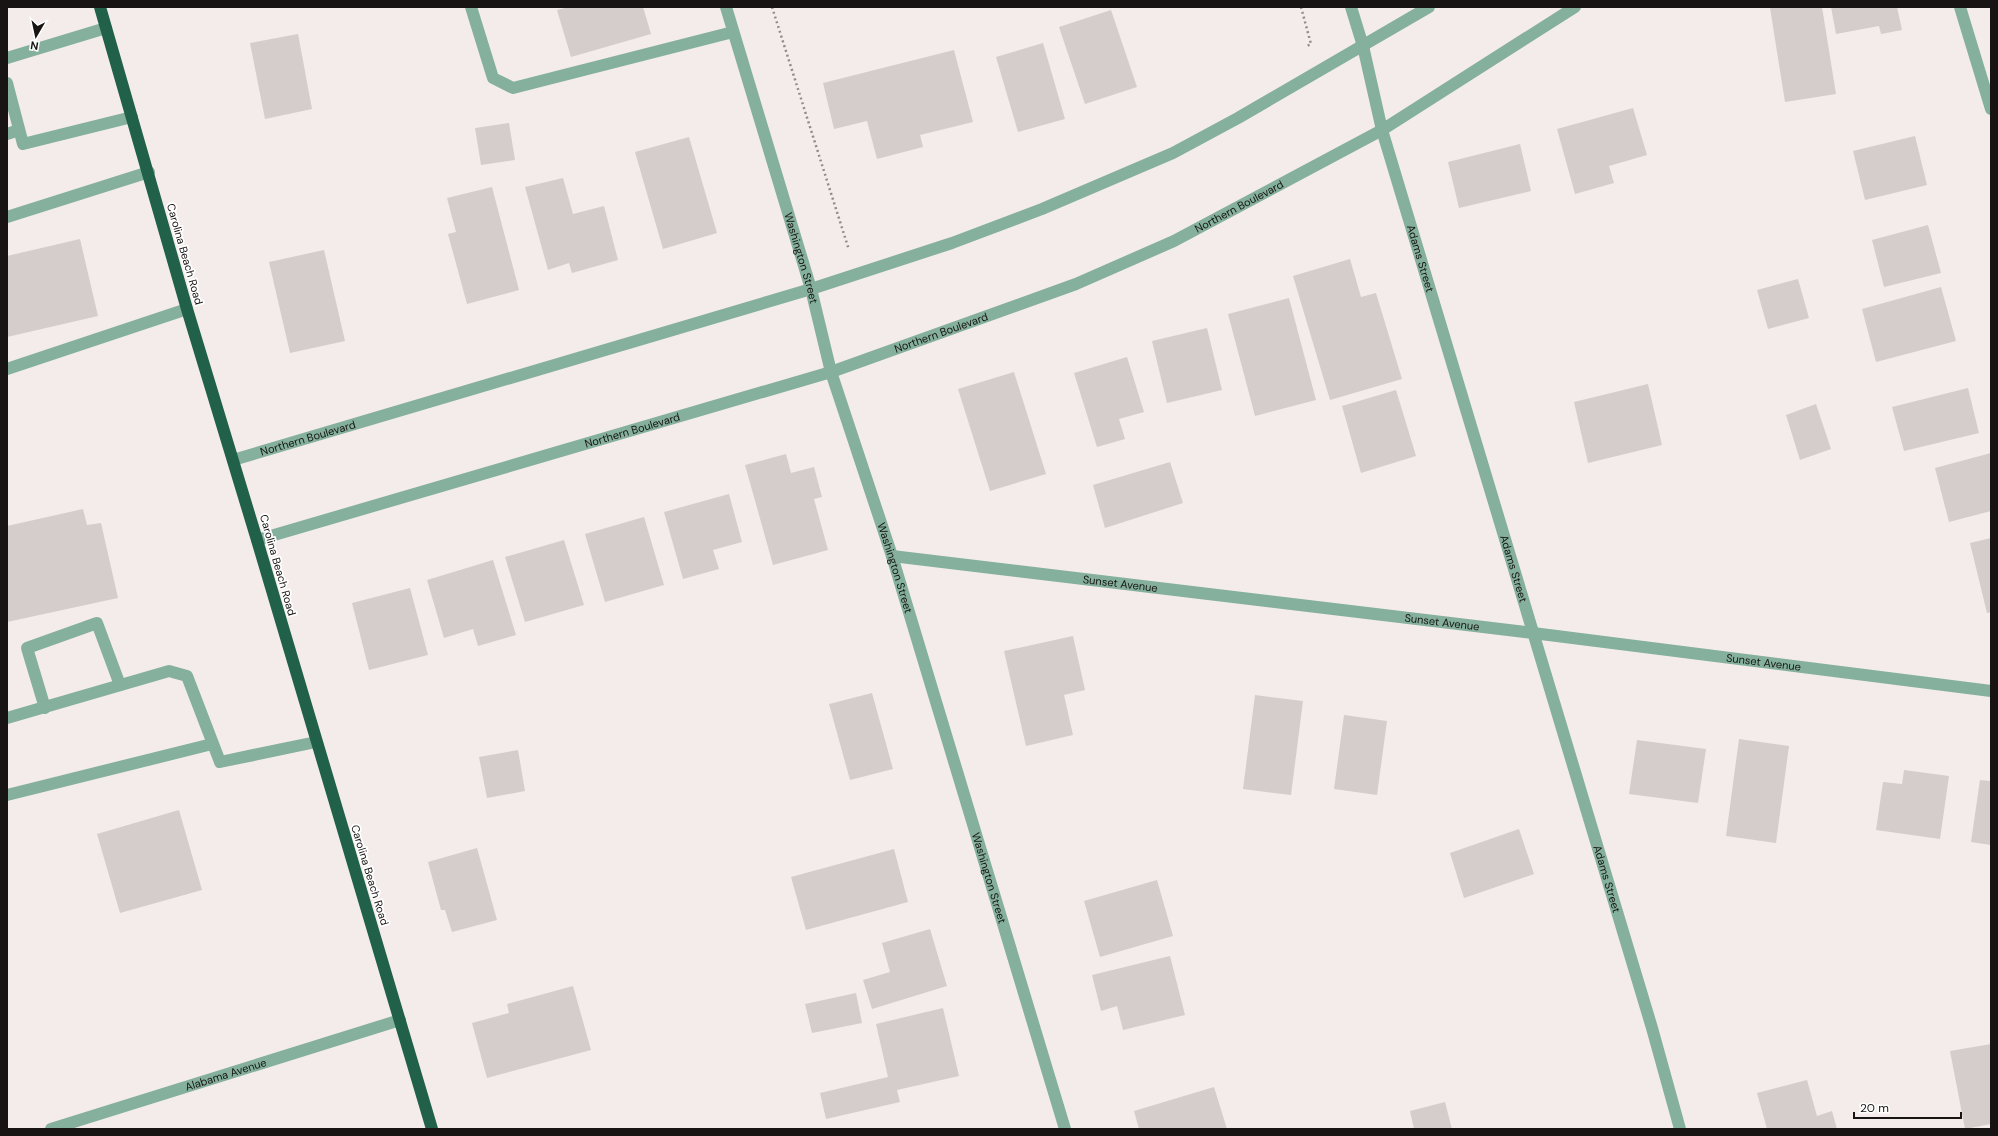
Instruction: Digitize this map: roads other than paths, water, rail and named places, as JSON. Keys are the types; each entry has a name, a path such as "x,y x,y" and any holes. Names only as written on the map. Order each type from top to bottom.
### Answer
{"highway":[{"name":"Carolina Beach Road","path":"100,7 149,172 187,309 432,1129"}],"street":[{"path":"471,7 493,78 513,88 733,32"},
{"name":"Washington Street","path":"726,7 811,289 831,372 892,556 1064,1129"},
{"name":"Adams Street","path":"1351,7 1363,46 1382,130 1652,1028 1680,1129"},
{"name":"Northern Boulevard","path":"233,460 811,289 959,241 1042,209 1173,153 1238,118 1429,7"},
{"name":"Northern Boulevard","path":"257,540 831,372 1076,284 1174,241 1382,130 1575,7"},
{"path":"1960,7 1991,109"},
{"path":"7,58 106,28"},
{"path":"7,83 23,144 132,117"},
{"path":"7,134 19,130"},
{"path":"7,217 149,172"},
{"path":"7,369 187,309"},
{"name":"Sunset Avenue","path":"892,556 1534,633 1991,691"},
{"path":"45,708 27,648 97,623 120,685"},
{"path":"7,718 169,672 187,676 220,762 316,742"},
{"path":"7,796 212,744"},
{"name":"Alabama Avenue","path":"51,1129 400,1020"}]}
